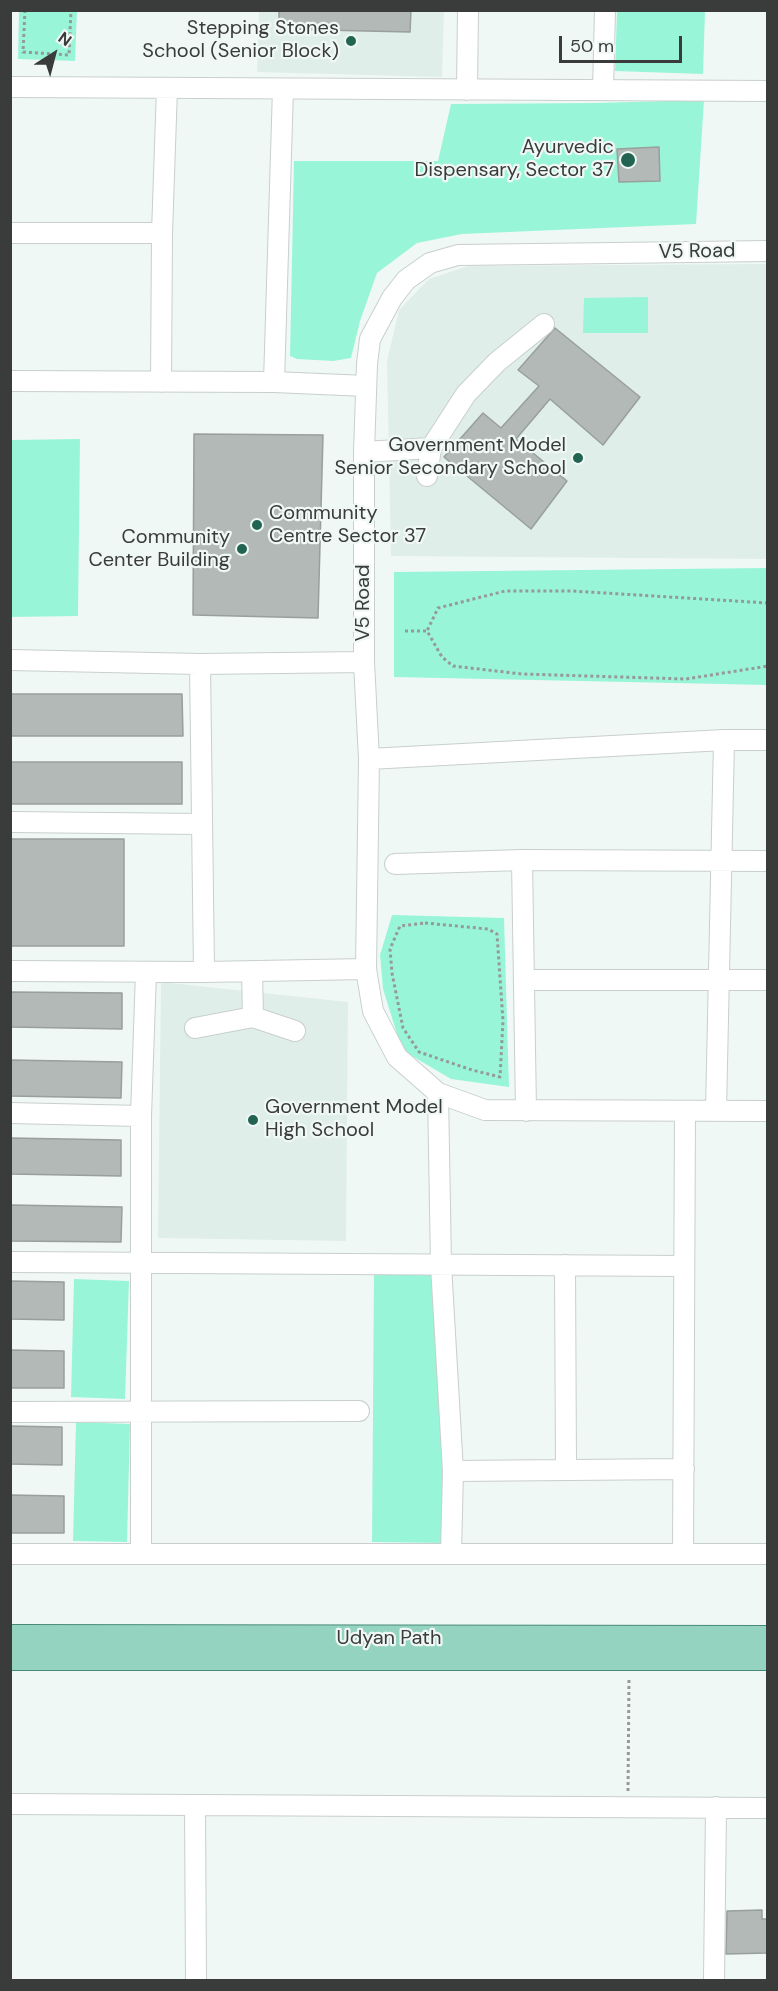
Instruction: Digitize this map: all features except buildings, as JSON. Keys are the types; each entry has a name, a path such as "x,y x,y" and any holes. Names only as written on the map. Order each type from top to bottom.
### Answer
{"main road":[{"name":"Udyan Path","path":"10,1638 768,1639"},
{"name":"Udyan Path","path":"10,1657 768,1658"}],"street":[{"path":"467,90 468,10"},
{"path":"603,90 605,10"},
{"path":"10,87 768,91"},
{"path":"161,382 162,233 168,88"},
{"path":"274,382 283,89"},
{"path":"10,233 162,233"},
{"name":"V5 Road","path":"10,660 200,664 364,662 364,452 370,339 392,298 406,280 430,263 458,255 768,251"},
{"path":"427,476 432,448 466,394 497,362 544,324"},
{"path":"10,381 274,382 366,386"},
{"path":"364,452 432,448"},
{"path":"364,662 369,759 366,969 373,1011 397,1057 438,1093 485,1110 768,1111"},
{"path":"200,664 204,972"},
{"path":"369,759 724,740 768,740"},
{"path":"716,1111 724,740"},
{"path":"10,822 202,824"},
{"path":"522,860 526,1110"},
{"path":"396,864 522,860 768,861"},
{"path":"10,970 204,972 366,969"},
{"path":"252,971 253,1017"},
{"path":"141,1554 141,1116 146,972"},
{"path":"524,980 768,980"},
{"path":"195,1028 253,1017 296,1031"},
{"path":"438,1093 441,1265 453,1470 451,1554"},
{"path":"683,1554 685,1111"},
{"path":"10,1113 141,1116"},
{"path":"10,1262 684,1266"},
{"path":"565,1265 566,1470"},
{"path":"10,1412 359,1412"},
{"path":"453,1470 684,1468"},
{"path":"10,1554 768,1554"},
{"path":"10,1804 768,1808"},
{"path":"195,1804 196,1980"},
{"path":"714,1980 716,1807"}],"path":[{"path":"25,10 23,52 69,55 71,10"},
{"path":"427,631 438,608 505,591 572,591 768,603"},
{"path":"405,631 427,631"},
{"path":"427,631 442,657 453,666 522,674 686,679 768,666"},
{"path":"425,923 488,929 497,934 503,1021 500,1077 419,1052 403,1028 392,974 390,949 400,926 425,923"},
{"path":"627,1807 629,1658"}],"shaded area":[{"name":"Stepping Stones School (Senior Block)","path":"259,11 444,11 442,77 257,72"},
{"name":"Government Model Senior Secondary School","path":"767,264 767,559 391,556 387,361 399,310 429,279 468,266"},
{"name":"Government Model High School","path":"161,982 348,1002 346,1241 158,1238"}],"green space":[{"path":"19,11 77,11 75,61 18,59"},
{"path":"617,11 705,11 703,74 615,71"},
{"path":"704,100 696,224 462,234 417,243 377,273 360,321 351,358 333,361 297,359 290,356 294,161 438,161 451,104"},
{"path":"648,297 648,333 583,333 584,298"},
{"path":"80,439 78,616 11,617 11,440"},
{"path":"767,568 767,685 394,677 394,572"},
{"path":"392,915 504,918 509,1087 451,1079 402,1050 383,989 380,955"},
{"path":"374,1270 445,1271 443,1543 372,1542"},
{"path":"74,1279 129,1281 125,1399 71,1397"},
{"path":"76,1422 130,1424 127,1542 73,1541"}],"place":[{"name":"Stepping Stones School (Senior Block)","path":"351,41"},
{"name":"Ayurvedic Dispensary, Sector 37","path":"628,160"},
{"name":"Government Model Senior Secondary School","path":"578,458"},
{"name":"Community Centre Sector 37","path":"257,525"},
{"name":"Community Center Building","path":"242,549"},
{"name":"Government Model High School","path":"253,1120"}]}
